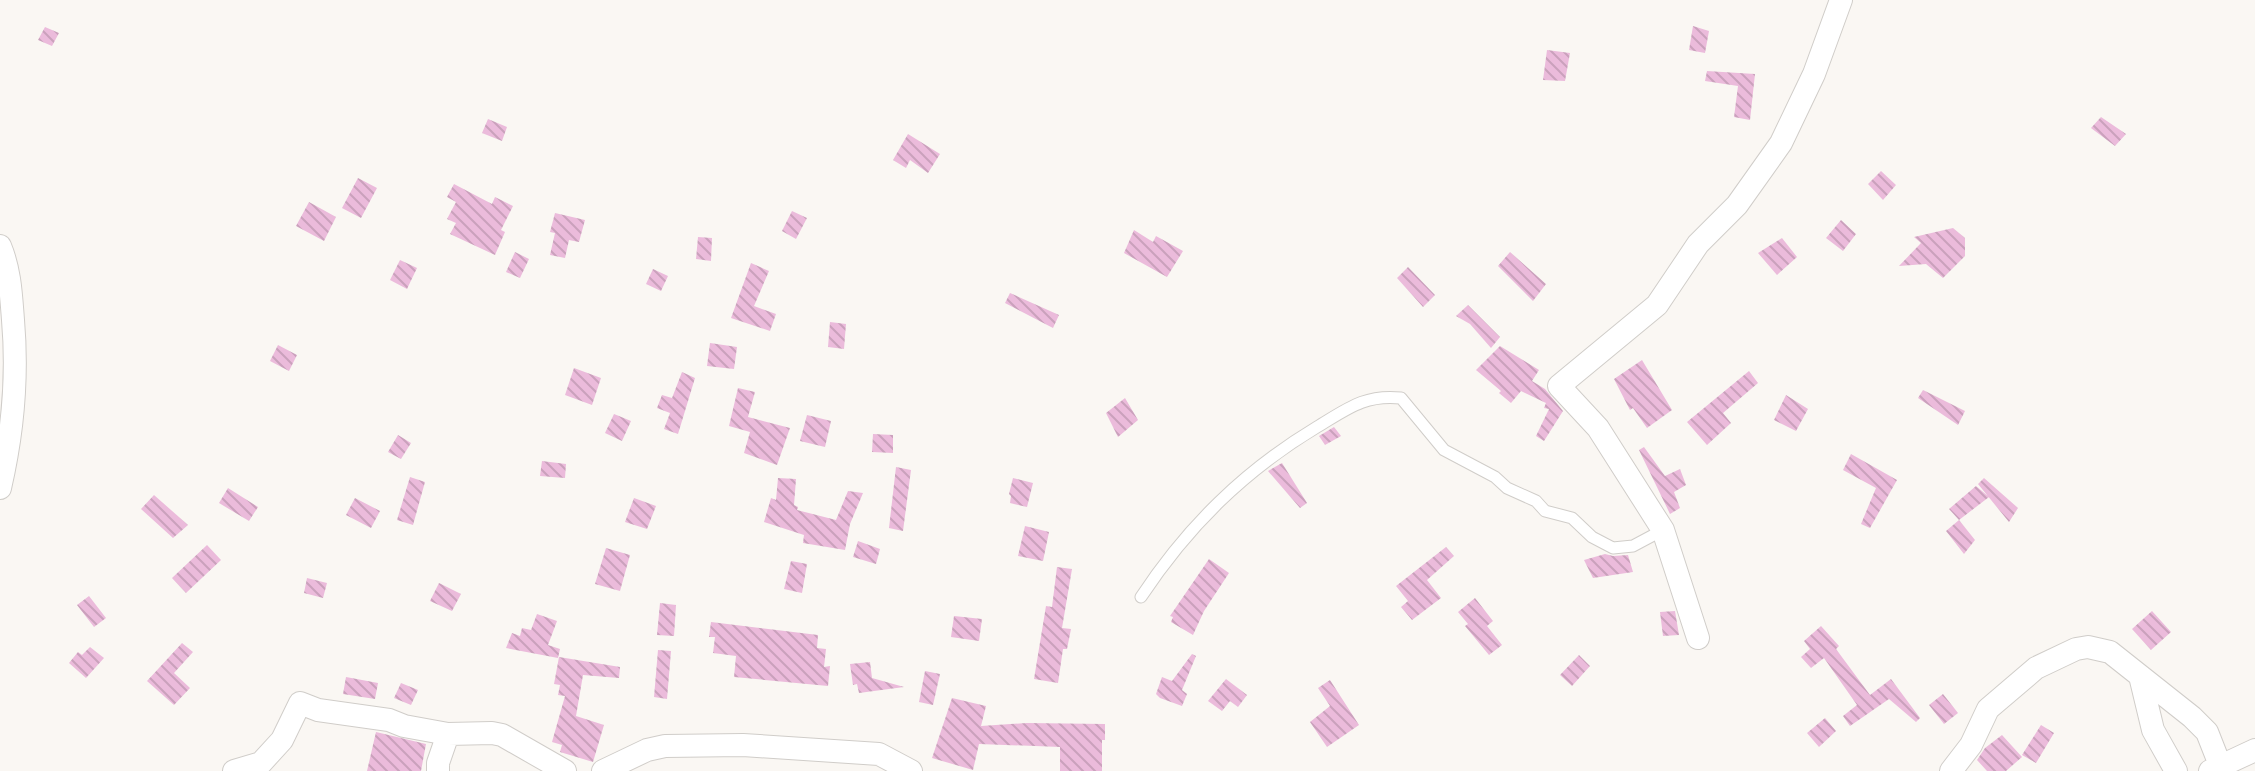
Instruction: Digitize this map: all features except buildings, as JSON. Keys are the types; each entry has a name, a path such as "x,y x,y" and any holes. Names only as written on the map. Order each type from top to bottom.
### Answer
{"street":[{"path":"1698,638 1663,530 1598,428 1559,386 1657,305 1698,244 1737,205 1781,143 1814,74 1841,0"},
{"path":"0,246 10,280 17,366 11,441 0,488"},
{"path":"1951,771 1971,745 1988,709 2036,668 2076,649 2088,647 2110,652 2192,717 2207,732 2215,768 2255,750"},
{"path":"2140,676 2153,730 2176,771"},
{"path":"234,771 261,763 282,740 300,703 318,710 359,714 448,734 502,735 565,771"},
{"path":"438,771 448,734"},
{"path":"603,771 647,750 665,746 743,745 879,754 907,770"}],"lane":[{"path":"1141,597 1184,540 1249,473 1282,448 1351,406 1379,396 1401,398 1444,450 1495,477 1507,488 1536,501 1545,511 1572,518 1592,537 1613,548 1633,546 1663,530"}]}
